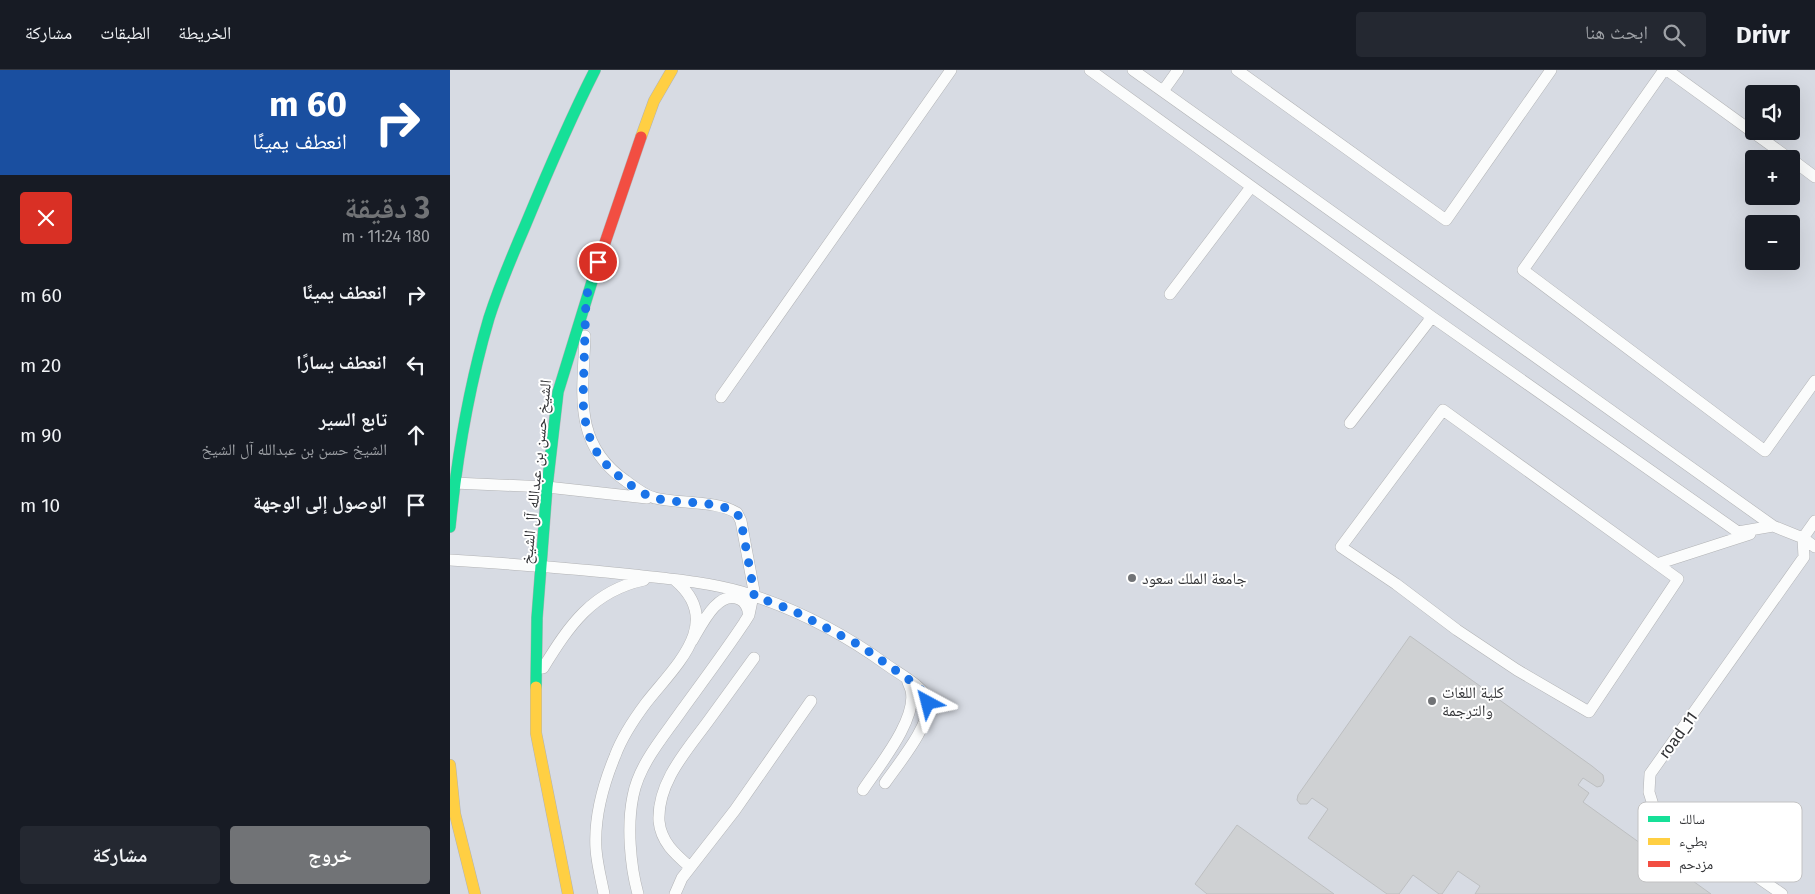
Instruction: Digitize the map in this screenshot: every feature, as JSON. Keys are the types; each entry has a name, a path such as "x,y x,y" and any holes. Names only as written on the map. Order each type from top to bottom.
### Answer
{"main road":[{"path":"450,527 454,483 475,373 499,290 547,171 595,70"},
{"name":"الشيخ حسن بن عبدالله آل الشيخ","path":"568,894 536,732 537,618 547,487 558,392 586,297 654,101 672,70"},
{"path":"450,765 455,814 475,894"}],"lane":[{"path":"721,397 951,70"},
{"path":"1090,70 1432,317 1738,532 1773,526"},
{"path":"1133,70 1773,526 1803,538 1815,547"},
{"path":"1163,92 1178,70"},
{"path":"1237,70 1446,220 1551,70"},
{"path":"1778,150 1665,70 1522,270 1765,451 1815,381"},
{"path":"1800,165 1815,176"},
{"path":"1170,294 1251,187"},
{"path":"586,297 583,400 589,438 596,453 605,464 620,478 653,498"},
{"path":"1350,423 1432,317"},
{"path":"1443,410 1657,564 1678,579 1589,712 1517,670 1457,630 1396,584 1342,547 1443,410"},
{"path":"454,483 547,487 723,507 737,513 741,521 754,596 744,623 657,745 640,774 633,796 631,844 633,876 638,894"},
{"path":"1803,538 1815,520"},
{"path":"1657,564 1773,526"},
{"name":"road_11","path":"1652,802 1649,792 1650,774 1804,556 1803,538"},
{"path":"450,560 542,566 664,578 721,587 754,596 792,610 824,625 861,646 918,686 927,697 929,712 925,724 885,783"},
{"path":"536,681 572,624 592,604 612,590 630,583 664,578"},
{"path":"676,581 688,592 696,608 697,622 692,641"},
{"path":"604,894 596,850 597,817 604,785 615,754 631,725 647,702 672,673 718,602 733,596 743,601 748,608 748,615"},
{"path":"690,867 669,848 659,822 660,805 676,765 754,658"},
{"path":"863,790 898,739 905,724 912,697 907,679"},
{"path":"675,894 682,878 735,810 811,701"},
{"name":"road_11","path":"1765,882 1782,894"}],"shaded area":[{"name":"جامعة الملك سعود","path":"450,70 1815,70 1815,894 450,894"}],"building":[{"name":"كلية اللغات والترجمة","path":"1410,636 1603,775 1604,781 1601,786 1597,787 1583,778 1578,785 1589,793 1583,802 1638,842 1638,882 1694,882 1711,894 1475,894 1480,886 1458,871 1442,894 1439,894 1413,875 1399,894 1387,894 1308,838 1328,809 1312,798 1307,804 1300,804 1297,800 1298,795"},
{"path":"1237,825 1334,894 1207,894 1195,884"}],"traffic: fast":[{"path":"450,527 465,421 475,369 489,318 542,186 595,70"},
{"path":"536,687 537,618 547,487 558,392 594,275"}],"traffic: slow":[{"path":"641,137 654,101 672,70"},
{"path":"536,687 536,733 568,894"},
{"path":"450,765 455,814 475,894"}],"traffic: jam":[{"path":"594,275 641,137"}],"place":[{"name":"جامعة الملك سعود","path":"1132,578"},
{"name":"كلية اللغات والترجمة","path":"1432,701"}],"route":[{"path":"598,262 586,297 583,400 589,438 596,453 620,478 653,498 723,507 737,513 741,521 754,596 792,610 824,625 861,646 918,686 927,697 928,703"}]}
